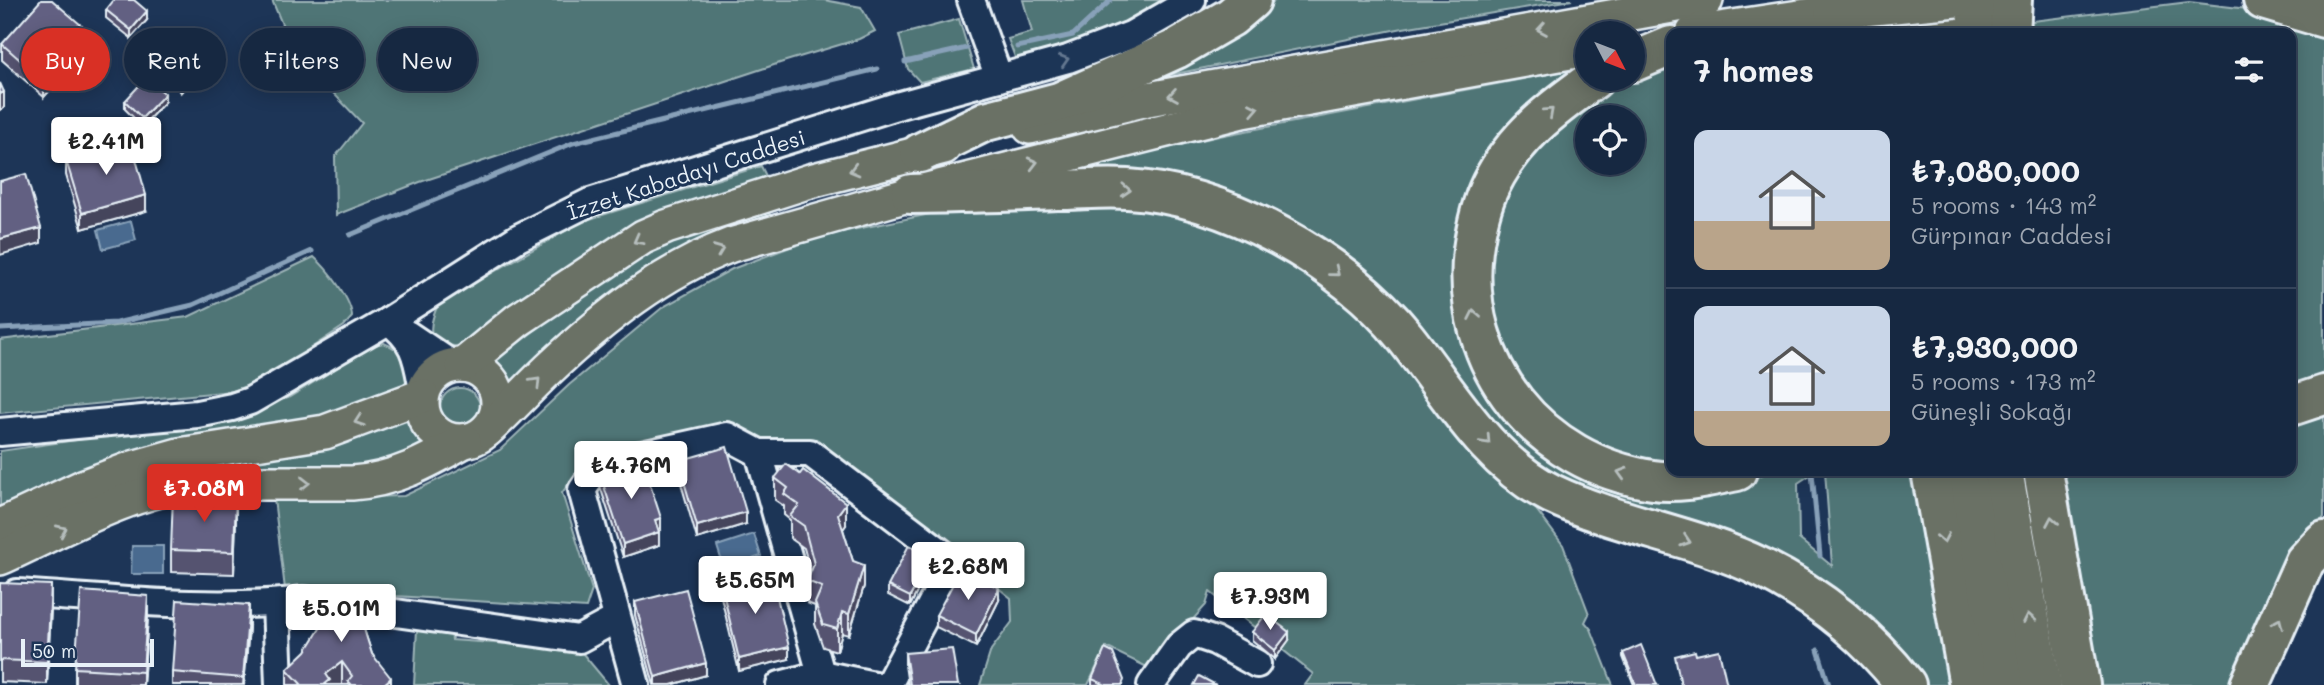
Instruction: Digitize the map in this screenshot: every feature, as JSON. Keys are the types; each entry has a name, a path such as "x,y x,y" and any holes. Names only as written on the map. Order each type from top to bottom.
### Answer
{"highway":[{"path":"920,153 986,121 1059,102 1176,49 1231,17 1251,0"},
{"path":"1899,28 1900,0"},
{"path":"1939,28 1942,0"},
{"path":"1975,28 1978,0"},
{"path":"2010,28 2012,0"},
{"path":"2263,0 2324,18"},
{"path":"1645,55 1666,44"},
{"path":"1577,91 1526,133 1490,185 1475,235 1471,265 1472,306 1482,343 1501,380 1522,411 1553,439 1585,460 1618,472 1656,481 1708,476"},
{"path":"911,194 1128,189 1187,199 1237,216 1284,238 1328,267 1363,295 1404,335 1451,401 1489,445 1518,471 1551,493 1762,568 1835,613 1891,665 1906,685"},
{"path":"2296,404 2324,395"},
{"path":"1932,476 1969,685"},
{"path":"1970,476 2006,685"},
{"path":"2004,476 2042,685"},
{"path":"2044,476 2080,685"},
{"path":"2250,685 2318,558"}],"main road":[{"path":"1707,28 1956,0"},
{"path":"1575,51 1242,111 911,194 731,245 705,255 647,289 589,333 476,436 451,441 429,428 423,416 423,393 430,379 440,370 458,365 518,320 643,237 666,227 810,181 1147,99 1666,33"},
{"path":"1645,40 1666,35"},
{"path":"0,558 144,494 171,486 197,483 375,481 419,467 476,436 494,420 498,408 493,384 485,374 475,368 458,365"},
{"path":"0,526 85,486 133,468 179,455 325,432 423,393"}],"street":[{"path":"971,0 999,78"},
{"name":"İzzet Kabadayı Caddesi","path":"0,432 197,414 232,407 264,394 388,321 518,238 590,202 900,105 1068,59 1131,34 1192,0"},
{"path":"388,321 458,365"},
{"path":"388,321 403,334 413,348 423,393"},
{"path":"636,685 582,490 600,464 727,436 759,453 810,453 954,562 888,685"},
{"path":"759,453 821,674"},
{"path":"10,593 176,602 276,603 304,600 579,639 617,619"},
{"path":"276,603 279,685"},
{"path":"1151,685 1179,646 1194,634 1214,640 1257,664"},
{"path":"780,685 821,674 874,685"}],"green space":[{"path":"272,0 824,0 861,7 875,31 859,39 420,182 336,215 335,157 362,123 331,91 364,91 364,28 284,28"},
{"path":"1023,0 1177,0 1113,35 1018,65 1008,39 1032,32"},
{"path":"1276,0 1572,0 1403,28 1135,82 1218,40"},
{"path":"2189,2 2256,10 2324,36 2324,373 2296,387 2296,28 2025,28 2024,22"},
{"path":"959,19 974,69 920,82 908,69 899,35"},
{"path":"1666,62 1666,466 1596,454 1518,384 1494,339 1487,220 1511,173 1579,99 1595,91 1645,91 1645,73"},
{"path":"1575,69 1575,77 1529,116 1460,299 1576,466 1666,474 1666,476 1748,481 1760,476 1808,476 1798,483 1799,539 1832,566 1825,476 1921,476 1958,685 1919,685 1655,521 1531,466 1345,261 1054,174 1219,136"},
{"path":"761,166 766,176 604,241 473,344 449,346 435,340 431,326 439,303 583,221"},
{"path":"1119,206 1185,215 1247,233 1322,274 1516,483 1563,545 1589,614 1585,622 1591,629 1613,685 1305,685 1313,674 1210,592 1206,605 1149,668 1106,647 1088,685 980,685 991,650 1012,622 1011,598 814,441 763,440 724,426 590,455 562,493 592,590 586,608 285,589 274,499 404,496 500,450 569,385 663,307 732,269 817,237 950,210"},
{"path":"768,207 770,215 711,236 506,393 500,379 489,365 592,287 656,247"},
{"path":"314,257 343,293 352,317 344,326 264,379 233,391 0,413 0,340 188,317"},
{"path":"384,343 404,356 409,379 387,398 0,510 0,451 173,426 288,398 374,345"},
{"path":"460,388 474,394 480,408 474,422 460,428 446,422 440,408 446,394"},
{"path":"2324,413 2324,517 2292,563 2238,685 2094,685 2063,476 2296,476 2296,420"},
{"path":"416,415 422,433 435,448 370,467 189,470 341,444"},
{"path":"417,629 451,632 452,640 579,649 609,685 414,685"}],"water":[{"path":"131,221 136,240 103,249 98,230"},
{"path":"754,534 761,556 724,568 717,546"},
{"path":"132,546 163,546 163,574 131,574"}],"building":[{"path":"41,0 52,0 85,28 21,28 21,61 2,44"},
{"path":"114,0 134,0 147,11 133,28 128,28 106,10"},
{"path":"134,91 162,91 165,94 142,118 125,101"},
{"path":"131,141 146,195 82,213 66,160"},
{"path":"26,174 41,228 0,239 0,181"},
{"path":"727,447 746,512 697,526 678,461"},
{"path":"635,459 641,477 647,475 661,518 655,520 659,532 623,544 599,471"},
{"path":"786,464 800,474 803,470 846,503 838,514 853,561 864,565 849,614 842,612 837,629 823,625 815,603 822,587 807,581 814,564 804,526 790,516 799,505 784,494 788,488 775,478"},
{"path":"173,495 236,497 234,552 171,550"},
{"path":"909,545 931,556 910,597 888,586"},
{"path":"961,569 999,588 976,635 936,615"},
{"path":"771,572 789,647 739,659 721,584"},
{"path":"0,583 51,585 47,662 0,660"},
{"path":"330,585 362,589 363,626 372,654 391,678 383,685 352,685 348,681 352,676 342,662 326,674 330,680 324,685 302,685 287,669 306,651 324,622"},
{"path":"686,589 706,663 655,677 635,602"},
{"path":"81,591 148,596 143,672 75,668"},
{"path":"177,600 249,605 243,678 172,672"},
{"path":"1266,614 1289,632 1275,650 1252,632"},
{"path":"1641,645 1657,685 1636,685 1623,653"},
{"path":"952,649 958,685 910,685 905,653"},
{"path":"1105,649 1113,653 1124,680 1122,685 1106,685 1092,679"},
{"path":"1719,650 1727,685 1681,685 1675,656 1695,651 1696,655"},
{"path":"1199,676 1216,685 1194,685"}],"waterway":[{"path":"1017,47 1073,35 1111,0"},
{"path":"905,62 967,48"},
{"path":"350,235 573,143 877,69"},
{"path":"0,329 116,323 193,305 312,251"},
{"path":"1812,476 1820,556"},
{"path":"1818,650 1829,685"}]}
